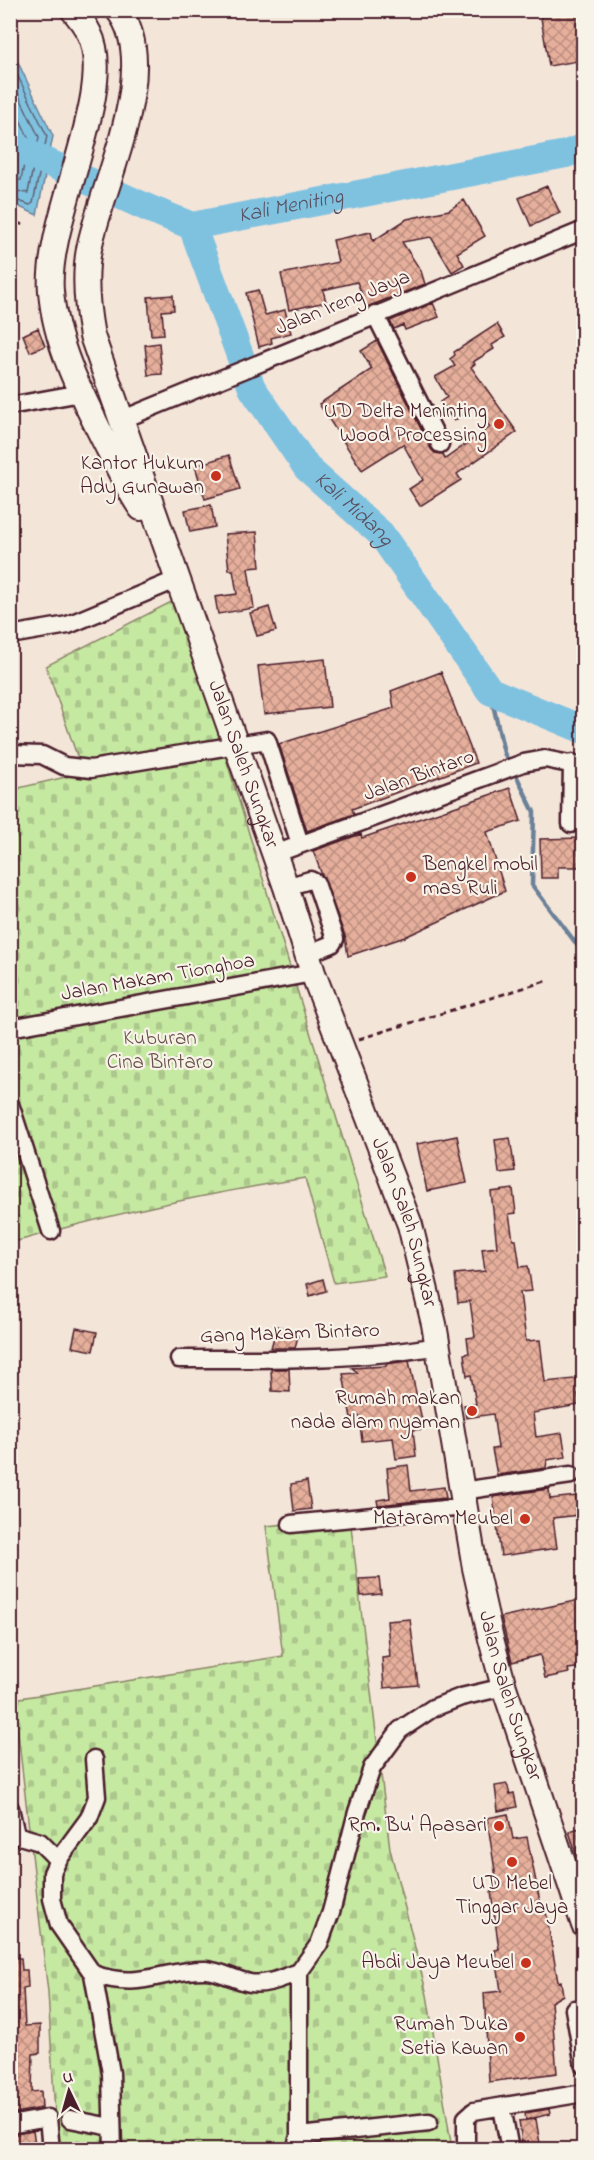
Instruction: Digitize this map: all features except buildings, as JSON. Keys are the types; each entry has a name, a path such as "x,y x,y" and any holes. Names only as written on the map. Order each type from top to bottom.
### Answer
{"highway":[{"name":"Jalan Saleh Sungkar","path":"73,10 90,33 95,52 94,85 89,115 54,242 51,290 54,313 81,393 133,497 164,539"},
{"name":"Jalan Saleh Sungkar","path":"118,10 130,32 135,53 134,85 89,250 89,323 310,964 410,1225 438,1346 475,1568 504,1688 579,1897 584,1925"}],"street":[{"name":"Jalan Ireng Jaya","path":"121,420 216,379 584,230"},
{"path":"375,314 440,444"},
{"path":"10,402 15,405 81,393"},
{"path":"10,635 46,631 86,619 178,579"},
{"path":"10,754 42,755 64,766 91,769 264,740 270,742 300,844"},
{"name":"Jalan Bintaro","path":"272,855 523,763 544,759 578,765"},
{"path":"571,824 578,765"},
{"name":"Jalan Makam Tionghoa","path":"10,1028 310,964"},
{"path":"10,1104 51,1231"},
{"name":"Gang Makam Bintaro","path":"179,1359 327,1359 392,1354 438,1346"},
{"path":"291,1524 464,1499 571,1475"},
{"path":"429,2122 297,2143 299,1972 319,1944 331,1912 361,1797 380,1754 400,1730 447,1701 504,1688"},
{"path":"94,1759 97,1797 89,1818 58,1860 52,1873 52,1899 59,1925 93,1974 111,2073 113,2150"},
{"path":"10,1808 16,1835 40,1842 58,1860"},
{"path":"93,1974 113,1981 147,1981 187,1971 208,1970 251,1983 267,1982 299,1972"},
{"path":"574,2009 584,2066"},
{"path":"466,2150 468,2114 584,2093"},
{"path":"502,2107 510,2150"},
{"path":"10,2125 48,2118 51,2150"},
{"path":"70,2118 111,2127"}],"path":[{"path":"10,219 23,225"},
{"path":"342,1045 472,1001 549,980"}],"green space":[{"name":"Kuburan Cina Bintaro","path":"177,599 385,1276 334,1283 305,1178 157,1206 11,1243 10,790 83,773 46,666"},
{"path":"350,1518 390,1849 427,1995 452,2149 57,2149 48,1992 14,1699 283,1656 266,1526"}],"water":[{"path":"10,52 14,54 53,136 37,215 11,203"}],"waterway":[{"name":"Kali Meniting","path":"10,145 192,226 566,154 584,147"},
{"name":"Kali Midang","path":"192,226 252,388 307,468 381,534 490,691 584,730"},
{"path":"490,691 504,753 510,764"},
{"path":"514,771 534,812 532,885 584,954"}],"place":[{"name":"UD Delta Meninting Wood Processing","path":"499,424"},
{"name":"Kantor Hukum Ady Gunawan","path":"216,476"},
{"name":"Bengkel mobil mas Ruli","path":"411,877"},
{"name":"Rumah makan nada alam nyaman","path":"472,1411"},
{"name":"Mataram Meubel","path":"525,1519"},
{"name":"Rm. Bu' Apasari","path":"499,1826"},
{"name":"UD Mebel Tinggar Jaya","path":"512,1862"},
{"name":"Abdi Jaya Meubel","path":"526,1963"},
{"name":"Rumah Duka Setia Kawan","path":"520,2037"}]}
